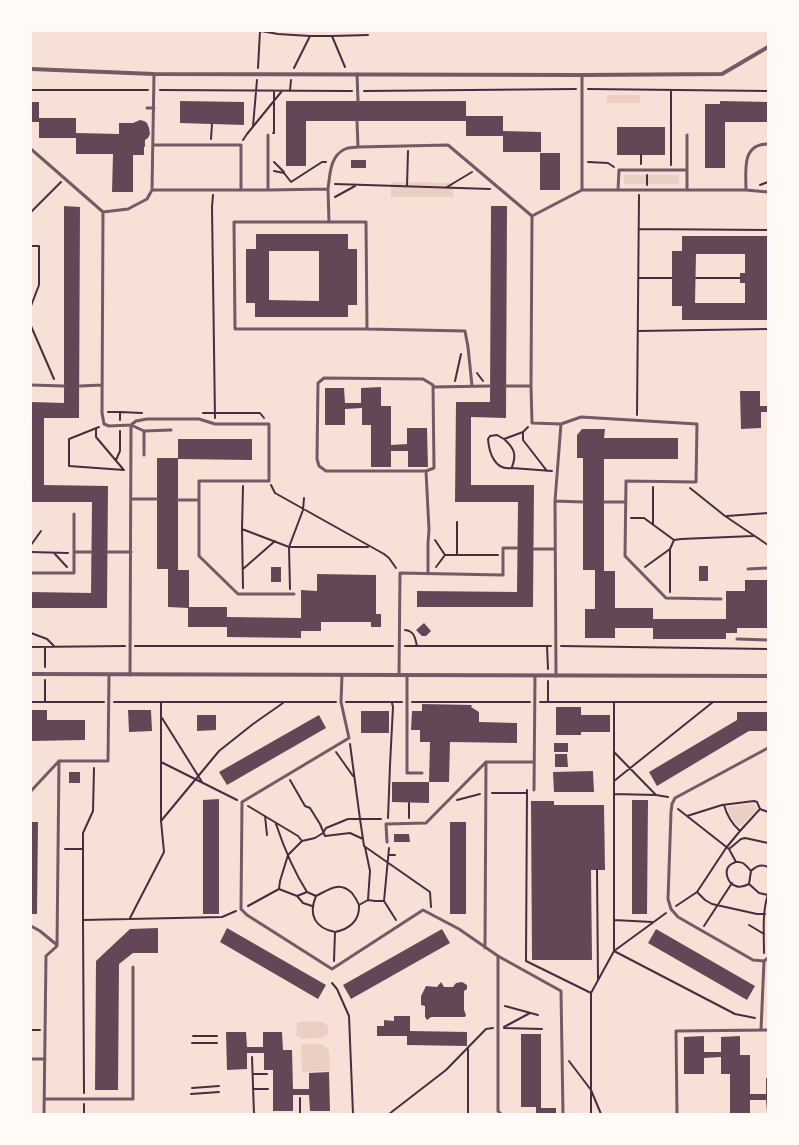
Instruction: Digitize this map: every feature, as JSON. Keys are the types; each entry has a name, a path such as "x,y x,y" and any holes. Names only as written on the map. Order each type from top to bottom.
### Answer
{"street":[{"path":"31,69 154,74 722,74 768,47"},
{"path":"31,674 768,676"}],"lane":[{"path":"103,212 128,209 147,199 152,190 154,74"},
{"path":"358,74 358,101"},
{"path":"582,74 582,190"},
{"path":"146,108 154,108"},
{"path":"357,121 358,147"},
{"path":"268,135 268,190"},
{"path":"687,135 687,190"},
{"path":"746,190 747,156 756,146 768,144"},
{"path":"153,145 241,145 241,190"},
{"path":"329,222 328,184 330,167 337,155 346,149 358,147 448,145 532,216"},
{"path":"31,149 103,212 102,412 104,424 109,426 131,425 144,431 170,430"},
{"path":"618,190 619,170 687,170"},
{"path":"152,190 328,189"},
{"path":"532,216 582,190 746,190 768,192"},
{"path":"532,216 532,423 561,424 581,417 697,424 696,482 626,481 625,556 666,598 721,599"},
{"path":"367,329 366,222 234,222 235,329 465,331 472,386"},
{"path":"324,378 423,379 433,385 434,468 426,471 326,471 319,466 317,459 318,383 324,378"},
{"path":"31,385 64,386"},
{"path":"80,386 102,385"},
{"path":"433,387 490,386"},
{"path":"506,386 531,386"},
{"path":"131,425 136,421 147,419 199,419 215,424 269,424 269,481 199,480 199,556 238,594 294,594"},
{"path":"556,676 555,501 561,424"},
{"path":"130,674 131,425"},
{"path":"144,431 144,455"},
{"path":"426,471 430,574"},
{"path":"131,499 157,500"},
{"path":"178,500 199,500"},
{"path":"555,501 583,502"},
{"path":"604,502 626,502"},
{"path":"31,573 74,574 74,514"},
{"path":"399,675 400,573 503,575 503,548 517,548"},
{"path":"534,549 556,549"},
{"path":"74,552 92,552"},
{"path":"108,552 131,552"},
{"path":"748,569 768,568"},
{"path":"737,639 768,640"},
{"path":"31,791 59,761 108,760 109,674"},
{"path":"342,675 341,702 349,738 242,802 241,909 247,916 332,970 423,910 459,929 498,956 561,991 563,1114"},
{"path":"407,675 407,773 422,773"},
{"path":"534,790 535,676"},
{"path":"768,748 675,798 672,804 671,812 668,899 670,909 678,917 753,960 764,961 768,958"},
{"path":"44,1114 46,956 57,946 59,761"},
{"path":"387,842 386,824 426,823 486,762 534,762"},
{"path":"485,948 486,762"},
{"path":"31,926 40,931 57,946"},
{"path":"498,956 498,1111 501,1114"},
{"path":"761,1030 764,961"},
{"path":"44,1099 134,1098 133,967"},
{"path":"677,1114 676,1032 768,1030"},
{"path":"31,1059 45,1059"}],"path":[{"path":"253,126 257,91 260,31 310,36 368,35"},
{"path":"290,91 292,74 310,36"},
{"path":"332,36 348,74"},
{"path":"31,90 358,91 581,89 768,91"},
{"path":"671,90 671,170"},
{"path":"268,135 274,132 274,91"},
{"path":"241,145 253,126 282,91"},
{"path":"211,145 212,124"},
{"path":"407,186 408,146"},
{"path":"641,155 641,170"},
{"path":"267,156 291,182 322,162 333,162"},
{"path":"582,162 608,163 619,170"},
{"path":"267,169 284,173"},
{"path":"446,187 477,169"},
{"path":"646,190 647,170"},
{"path":"31,212 65,178"},
{"path":"328,184 499,189"},
{"path":"328,201 356,185"},
{"path":"214,190 212,214 215,424"},
{"path":"637,420 640,190"},
{"path":"639,230 768,230"},
{"path":"31,246 39,246 39,285 31,306"},
{"path":"639,278 672,278"},
{"path":"696,278 740,278"},
{"path":"31,326 57,386"},
{"path":"638,331 768,329"},
{"path":"454,386 462,351 468,347"},
{"path":"504,439 523,432 532,423"},
{"path":"96,429 96,437 124,470 69,466 69,438 96,429 104,424"},
{"path":"523,432 523,440 547,471"},
{"path":"512,468 515,460 514,451 510,444 497,435 490,436 488,439 488,447 492,457 499,466 506,469 512,468 557,471"},
{"path":"243,481 243,594"},
{"path":"269,481 275,493 389,558 400,573"},
{"path":"653,482 653,524"},
{"path":"682,482 753,536 768,545"},
{"path":"290,594 289,547 303,510 304,498"},
{"path":"726,516 768,513"},
{"path":"625,518 644,518 674,540 753,536"},
{"path":"457,522 457,555"},
{"path":"242,529 289,547 370,547"},
{"path":"429,530 445,555"},
{"path":"31,545 41,531"},
{"path":"670,598 670,549 674,540"},
{"path":"242,569 275,541"},
{"path":"640,571 670,549"},
{"path":"31,552 74,552"},
{"path":"54,553 74,574"},
{"path":"445,555 503,555"},
{"path":"430,574 445,555"},
{"path":"400,629 410,630 415,635 417,646"},
{"path":"31,633 47,639 55,646"},
{"path":"130,918 164,852 161,821 161,702"},
{"path":"161,821 219,751 284,702"},
{"path":"389,824 392,702"},
{"path":"614,702 614,951"},
{"path":"614,781 713,702"},
{"path":"161,718 203,783"},
{"path":"349,738 364,846 370,871 368,900"},
{"path":"333,748 354,777"},
{"path":"614,752 656,795"},
{"path":"84,1099 83,833 93,811 94,761"},
{"path":"161,762 242,802 298,836 302,841"},
{"path":"288,775 305,806 310,808 320,824 325,836 350,833 363,839"},
{"path":"527,785 526,961 591,993"},
{"path":"614,794 656,795 675,798"},
{"path":"687,816 724,805 754,800 757,802 760,809 768,812"},
{"path":"409,803 409,823"},
{"path":"672,804 729,849 736,862"},
{"path":"724,805 733,824 740,831"},
{"path":"590,1114 591,993 614,951 670,909 697,892 726,848 760,809"},
{"path":"265,816 267,835"},
{"path":"279,889 288,855 302,841 315,838 323,833 326,828 348,819 388,819"},
{"path":"276,822 296,875 307,892 316,896"},
{"path":"729,849 741,839 745,838 768,844"},
{"path":"387,842 390,844 384,901 400,925"},
{"path":"364,846 430,892 432,914"},
{"path":"58,848 83,849"},
{"path":"389,855 395,855"},
{"path":"749,884 741,887 732,884 727,876 728,869 730,865 739,862 744,863 751,871"},
{"path":"749,884 751,871 754,868 761,865 768,867"},
{"path":"597,870 598,981"},
{"path":"702,930 732,884"},
{"path":"749,884 759,893 768,894 764,914 764,961"},
{"path":"338,886 345,888 358,901 359,912 355,921 346,929 335,932 327,931 322,928 318,924 312,909 316,896 338,886"},
{"path":"83,920 222,917 279,889 297,896 303,903 312,906"},
{"path":"297,896 307,892"},
{"path":"697,892 705,900 712,904 757,914 764,914"},
{"path":"358,904 368,900 384,901"},
{"path":"614,920 653,922"},
{"path":"749,925 764,934"},
{"path":"332,970 335,956 335,932"},
{"path":"614,951 735,1014 761,1019"},
{"path":"332,983 337,989 349,1016 353,1114"},
{"path":"498,1004 538,1015"},
{"path":"531,1013 501,1028 542,1028"},
{"path":"389,1114 446,1070 486,1029 497,1028"},
{"path":"193,1036 217,1036"},
{"path":"192,1043 218,1043"},
{"path":"468,1047 468,1114"},
{"path":"561,1051 591,1090 601,1114"},
{"path":"252,1057 254,1114"},
{"path":"253,1074 267,1074"},
{"path":"192,1088 219,1086"},
{"path":"253,1089 268,1089"},
{"path":"191,1094 219,1092"},
{"path":"300,1098 300,1114"}],"shaded area":[{"path":"607,95 640,95 640,103 607,103"},
{"path":"624,175 679,175 679,184 624,184"},
{"path":"391,182 453,183 453,197 391,197"},
{"path":"752,803 756,806 757,810 739,827 729,813 727,807"},
{"path":"314,1021 324,1023 327,1025 328,1034 322,1038 301,1039 296,1035 297,1023"},
{"path":"305,1044 322,1044 327,1047 329,1052 330,1071 302,1072 301,1047"}],"building":[{"path":"180,101 244,102 244,125 180,123"},
{"path":"286,101 466,101 466,116 503,116 503,131 541,132 541,152 503,152 503,136 466,136 466,121 306,121 306,166 286,166"},
{"path":"720,101 768,102 768,122 725,122 725,168 705,168 705,104 720,104"},
{"path":"31,102 39,102 39,118 76,118 76,133 119,134 119,123 133,123 140,120 147,123 150,134 145,140 144,155 133,155 133,192 112,192 113,154 76,154 76,138 39,138 39,122 31,122"},
{"path":"617,127 665,127 665,155 617,155"},
{"path":"540,153 560,153 560,190 540,190"},
{"path":"351,160 366,160 366,168 351,168"},
{"path":"64,206 80,207 79,418 44,418 44,485 108,486 107,608 31,608 31,592 91,593 92,502 31,502 31,402 64,403"},
{"path":"491,206 507,206 506,418 471,417 471,485 534,485 533,607 417,607 417,591 517,592 518,502 455,502 456,402 490,402"},
{"path":"256,234 348,234 348,249 357,249 357,305 348,305 348,317 255,317 255,303 246,303 246,249 256,249","holes":["269,251 319,251 319,301 269,300"]},
{"path":"682,236 768,236 768,320 682,320 682,306 672,306 672,251 682,251","holes":["696,254 745,254 745,273 740,273 740,283 745,283 745,303 695,303"]},
{"path":"381,387 381,406 391,406 391,445 407,444 407,428 427,428 428,467 408,467 408,451 391,451 391,467 371,467 371,425 362,425 362,408 345,409 345,425 325,425 325,388 344,388 345,403 361,403 361,388"},
{"path":"740,391 760,391 760,406 768,406 768,412 761,412 761,428 741,429"},
{"path":"582,429 605,429 604,438 678,438 678,459 604,459 604,571 615,571 615,608 653,608 653,619 726,619 726,591 745,591 745,580 768,580 768,628 737,628 737,633 726,633 726,639 653,639 653,628 615,628 615,638 585,638 585,609 595,609 595,570 583,570 583,458 577,458 577,435"},
{"path":"178,439 252,439 252,460 178,459"},
{"path":"157,458 178,458 178,570 189,570 189,607 227,607 227,617 301,618 301,590 317,591 317,574 376,575 376,614 381,614 381,627 371,627 371,622 321,622 321,631 301,631 301,638 227,637 227,627 188,627 188,608 168,607 168,569 157,569"},
{"path":"699,566 708,566 708,581 699,581"},
{"path":"271,567 281,567 281,582 271,582"},
{"path":"424,623 431,631 426,636 422,636 416,630"},
{"path":"422,704 472,705 471,707 479,712 479,722 517,723 517,743 450,742 449,782 429,782 430,742 420,742 420,730 411,730 412,711 422,711"},
{"path":"556,707 581,707 581,715 610,715 610,732 581,732 581,735 556,735"},
{"path":"31,710 47,710 47,720 85,720 85,740 31,741"},
{"path":"128,710 151,710 152,731 129,732"},
{"path":"361,711 389,711 389,733 361,733"},
{"path":"737,712 767,712 767,731 749,731 657,786 649,772 737,720"},
{"path":"197,715 216,715 216,730 197,731"},
{"path":"319,715 326,728 227,785 219,772"},
{"path":"554,743 568,743 568,752 554,752"},
{"path":"555,754 567,754 568,767 555,767"},
{"path":"593,771 594,792 554,792 553,772"},
{"path":"69,772 80,772 80,783 69,783"},
{"path":"392,782 429,782 429,803 392,802"},
{"path":"219,799 219,914 203,914 203,800"},
{"path":"632,800 648,800 647,914 632,914"},
{"path":"531,801 554,801 554,805 604,805 605,870 591,870 592,960 532,960"},
{"path":"31,822 38,822 37,914 31,914"},
{"path":"450,822 466,822 466,914 450,914"},
{"path":"394,834 409,834 410,842 394,842"},
{"path":"158,928 158,953 133,953 119,964 118,1090 95,1090 96,961 130,929"},
{"path":"227,928 326,985 318,999 220,942"},
{"path":"442,929 450,943 351,999 343,985"},
{"path":"656,929 755,986 747,1000 648,943"},
{"path":"441,982 444,987 453,987 456,983 462,982 467,985 467,989 464,991 465,1017 431,1017 427,1020 425,1017 425,1006 421,1005 421,996 426,986 437,987"},
{"path":"394,1016 410,1016 410,1031 467,1032 467,1046 407,1045 407,1036 377,1036 377,1026 384,1026 384,1020 394,1021"},
{"path":"226,1032 246,1032 247,1047 263,1047 263,1032 282,1032 283,1050 292,1050 293,1089 309,1089 309,1073 329,1072 330,1111 310,1111 309,1095 293,1095 293,1111 273,1111 273,1070 264,1070 264,1053 247,1053 247,1069 227,1070"},
{"path":"521,1034 541,1034 541,1108 556,1108 556,1114 536,1114 536,1107 521,1107"},
{"path":"704,1036 704,1052 721,1052 721,1037 740,1036 740,1055 750,1055 750,1094 766,1094 766,1078 768,1078 768,1112 766,1100 750,1100 750,1114 730,1114 730,1074 721,1074 721,1057 704,1058 704,1074 684,1074 684,1037"}]}
